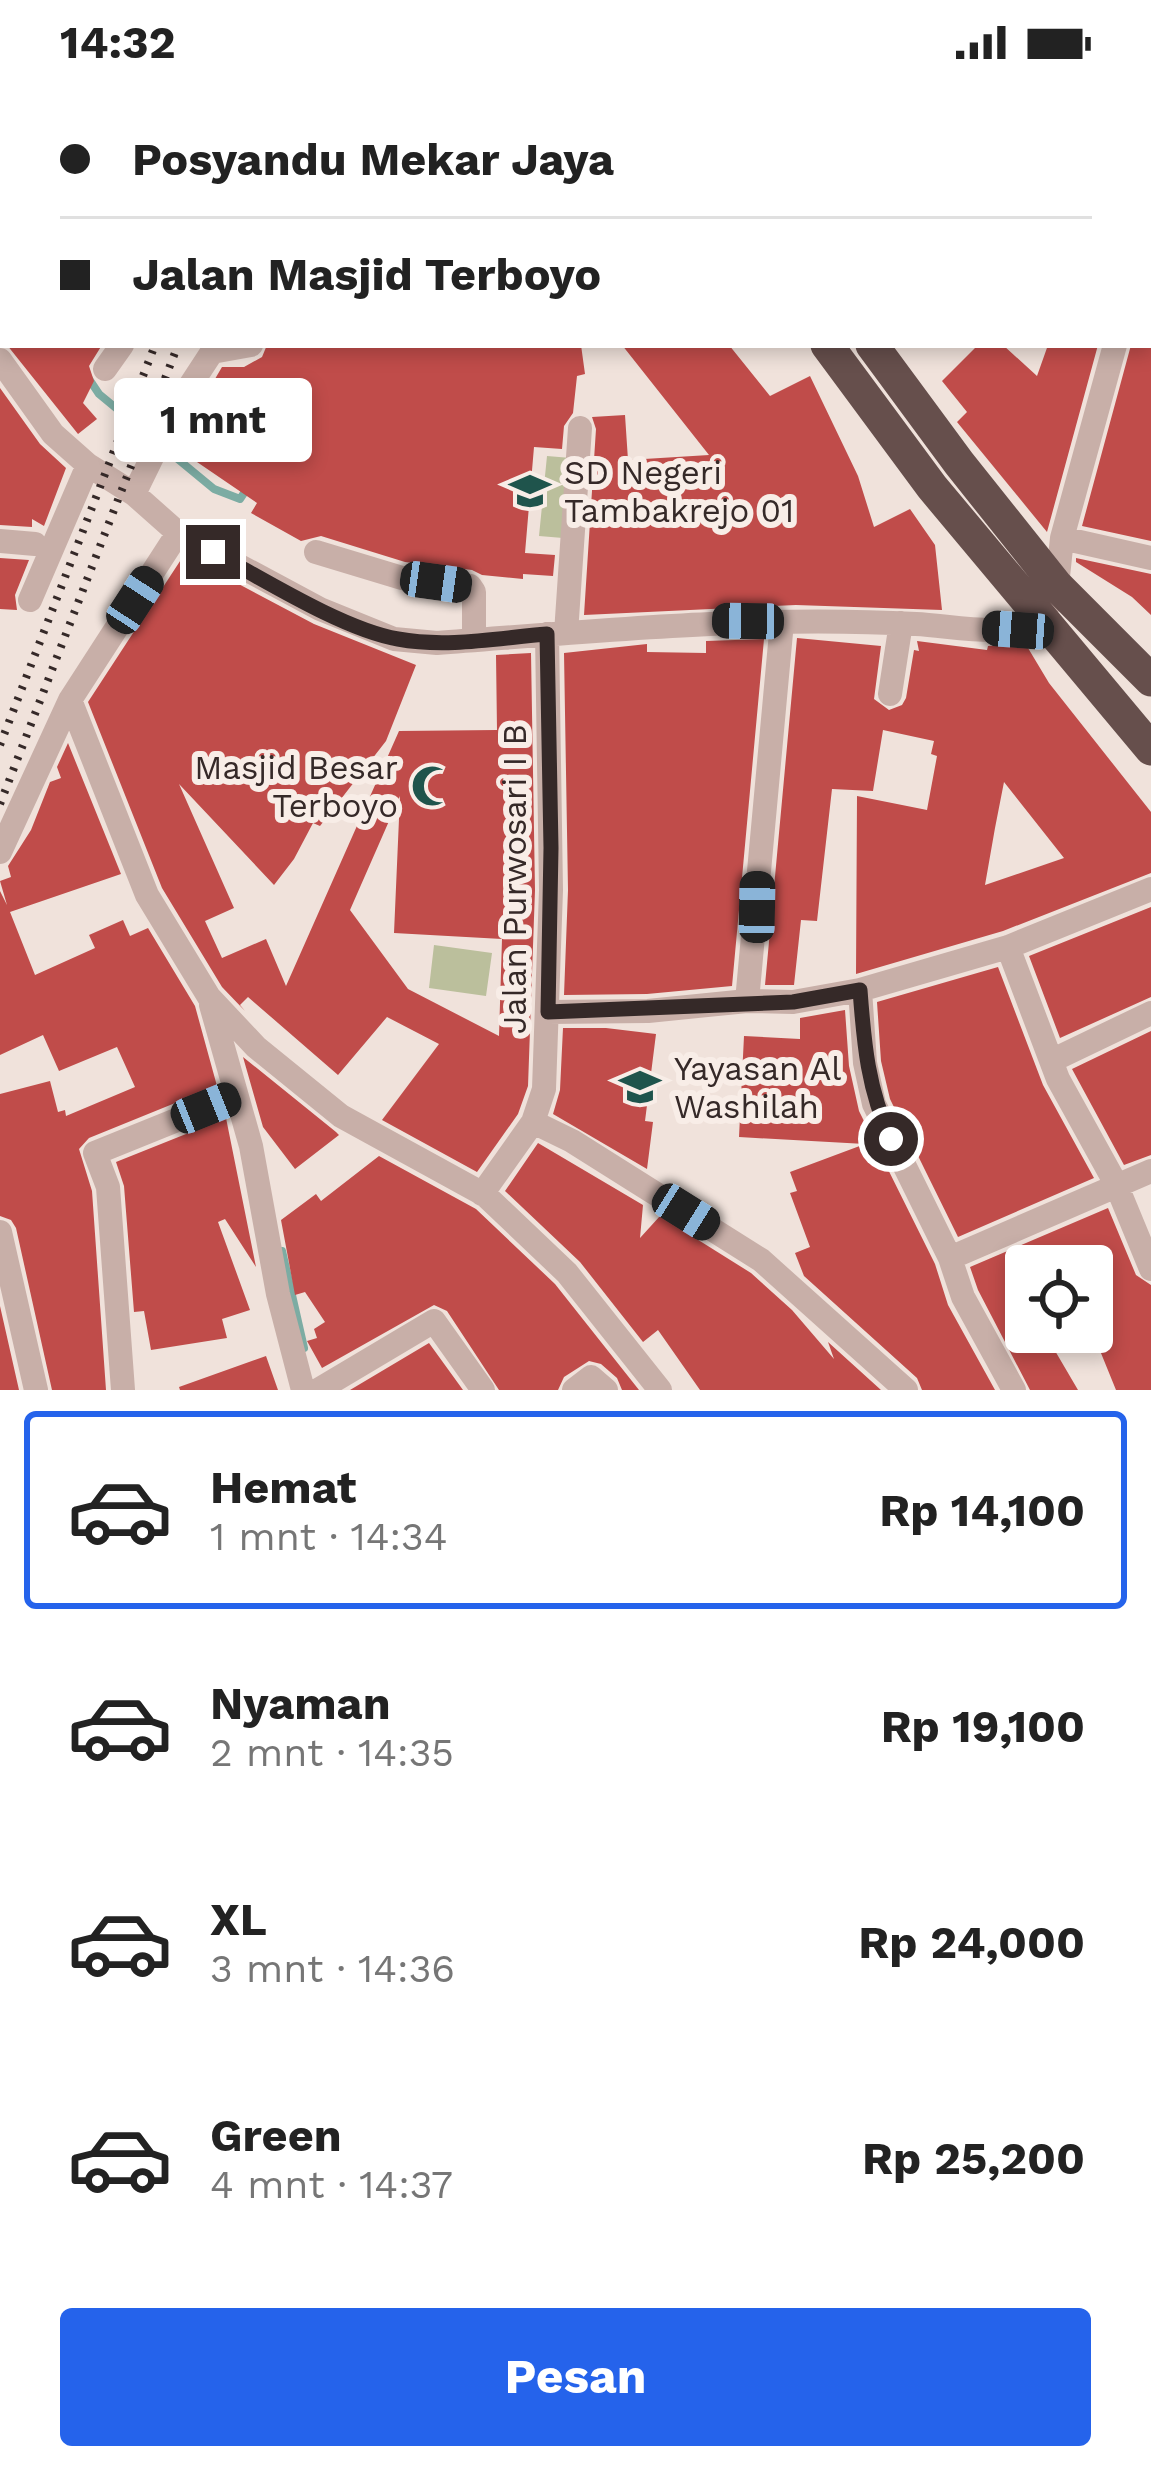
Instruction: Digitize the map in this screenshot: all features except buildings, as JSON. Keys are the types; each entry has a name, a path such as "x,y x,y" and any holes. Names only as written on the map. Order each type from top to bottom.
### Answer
{"highway":[{"path":"829,348 932,487 1151,749"},
{"path":"880,348 959,463 1057,586 1151,680"}],"street":[{"path":"105,369 120,348"},
{"path":"128,490 212,352 234,348"},
{"path":"0,360 52,434 178,533 320,609 394,639 437,643 715,621 1018,630 1042,619 1057,586 1062,538 1114,348"},
{"name":"Jalan Purwosari I B","path":"482,1194 533,1122 544,1089 556,634 580,428"},
{"path":"30,600 88,465"},
{"path":"0,852 70,700 178,533"},
{"path":"1062,538 1151,558"},
{"path":"0,541 35,544"},
{"path":"316,552 402,578 470,586 474,640"},
{"path":"747,1001 782,622"},
{"path":"890,694 901,623"},
{"path":"70,700 147,895 209,997 256,1048 341,1116 482,1194 568,1273 660,1390"},
{"path":"548,1012 793,1002 860,990 1008,947 1151,889"},
{"path":"1008,947 1058,1079 1116,1184 1151,1268"},
{"path":"860,990 865,1064 874,1104 950,1258 963,1297 1014,1390"},
{"path":"209,997 314,1389 434,1322 483,1390"},
{"path":"1053,1060 1151,1013"},
{"path":"123,1390 108,1187 95,1153 236,1096"},
{"path":"533,1122 761,1260 906,1390"},
{"path":"950,1258 1151,1171"},
{"path":"0,1232 36,1390"},
{"path":"629,1349 670,1390"},
{"path":"574,1390 591,1377 607,1390"}],"green space":[{"path":"547,456 571,458 563,538 539,536"},
{"path":"434,945 492,953 486,996 429,988"}],"waterway":[{"path":"87,376 99,394 214,489 240,499 248,487"},
{"path":"282,1251 304,1348"}],"railway":[{"path":"0,745 154,348"},
{"path":"0,804 177,348"}],"place":[{"name":"SD Negeri Tambakrejo 01","path":"530,491"},
{"name":"Masjid Besar Terboyo","path":"432,786"},
{"name":"Yayasan Al Washilah","path":"640,1087"}],"route":[{"path":"213,552 320,609 394,639 437,643 547,634 551,763 548,1012 793,1002 860,990 865,1064 874,1104 891,1139"}]}
